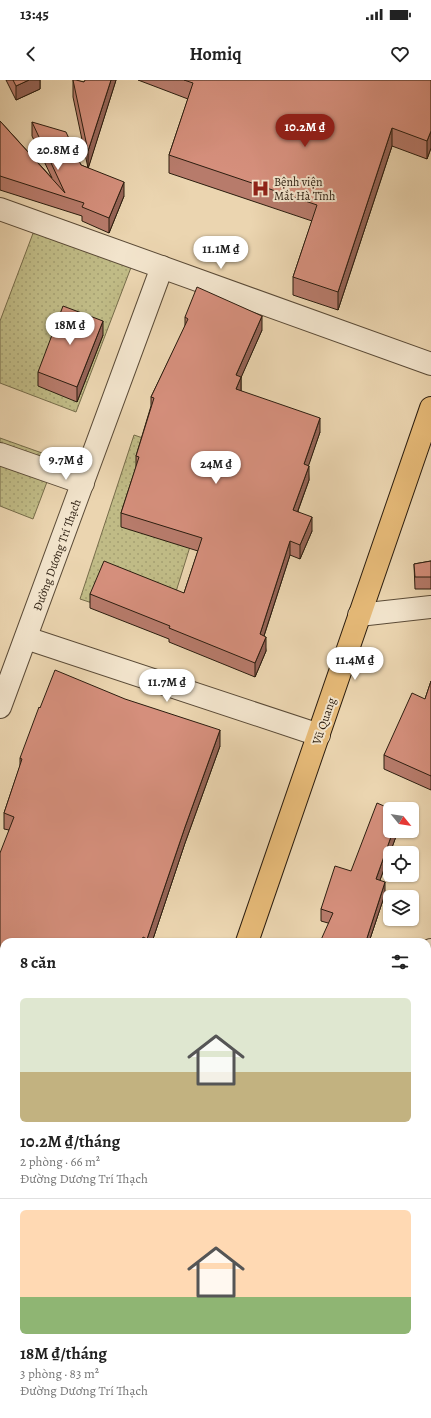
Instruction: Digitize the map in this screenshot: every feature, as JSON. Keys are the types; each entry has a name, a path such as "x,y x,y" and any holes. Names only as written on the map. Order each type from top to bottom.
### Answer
{"main road":[{"name":"Vũ Quang","path":"248,938 431,408"}],"street":[{"path":"0,209 431,364"},
{"name":"Đường Dương Trí Thạch","path":"0,708 162,266"},
{"path":"0,454 83,483"},
{"path":"359,615 431,607"},
{"path":"26,638 319,735"}],"shaded area":[{"path":"38,220 135,257 76,412 0,383 0,321"},
{"path":"134,435 216,463 165,627 80,599"},
{"path":"0,438 56,458 33,519 0,506"}],"building":[{"path":"13,80 29,80 16,86"},
{"path":"73,80 84,82 85,80 111,80 88,151"},
{"path":"184,80 431,80 431,131 427,141 392,128 338,292 293,277 317,205 169,155 193,83"},
{"path":"0,121 65,193 32,122 66,132 81,165 124,182 109,218 82,207 84,203 0,176"},
{"path":"197,287 262,316 236,375 241,377 236,389 320,418 304,464 309,466 293,510 312,517 300,545 290,541 260,634 266,637 255,663 169,628 170,626 90,594 104,561 184,593 202,538 121,513 139,457 136,456 154,398 151,397 188,319 185,317"},
{"path":"63,306 103,321 77,387 38,372"},
{"path":"431,561 431,577 415,577 414,564"},
{"path":"55,670 125,699 220,730 147,938 0,938 0,853 14,817 4,813 22,759 20,758 39,707 40,708"},
{"path":"431,681 431,776 384,755 412,693 425,699"},
{"path":"377,803 383,806 383,838 391,838 388,846 383,846 383,859 376,879 385,882 367,938 322,938 333,913 321,909 335,866 351,871"}],"place":[{"name":"Bệnh viện Mắt Hà Tĩnh","path":"261,189"}]}
